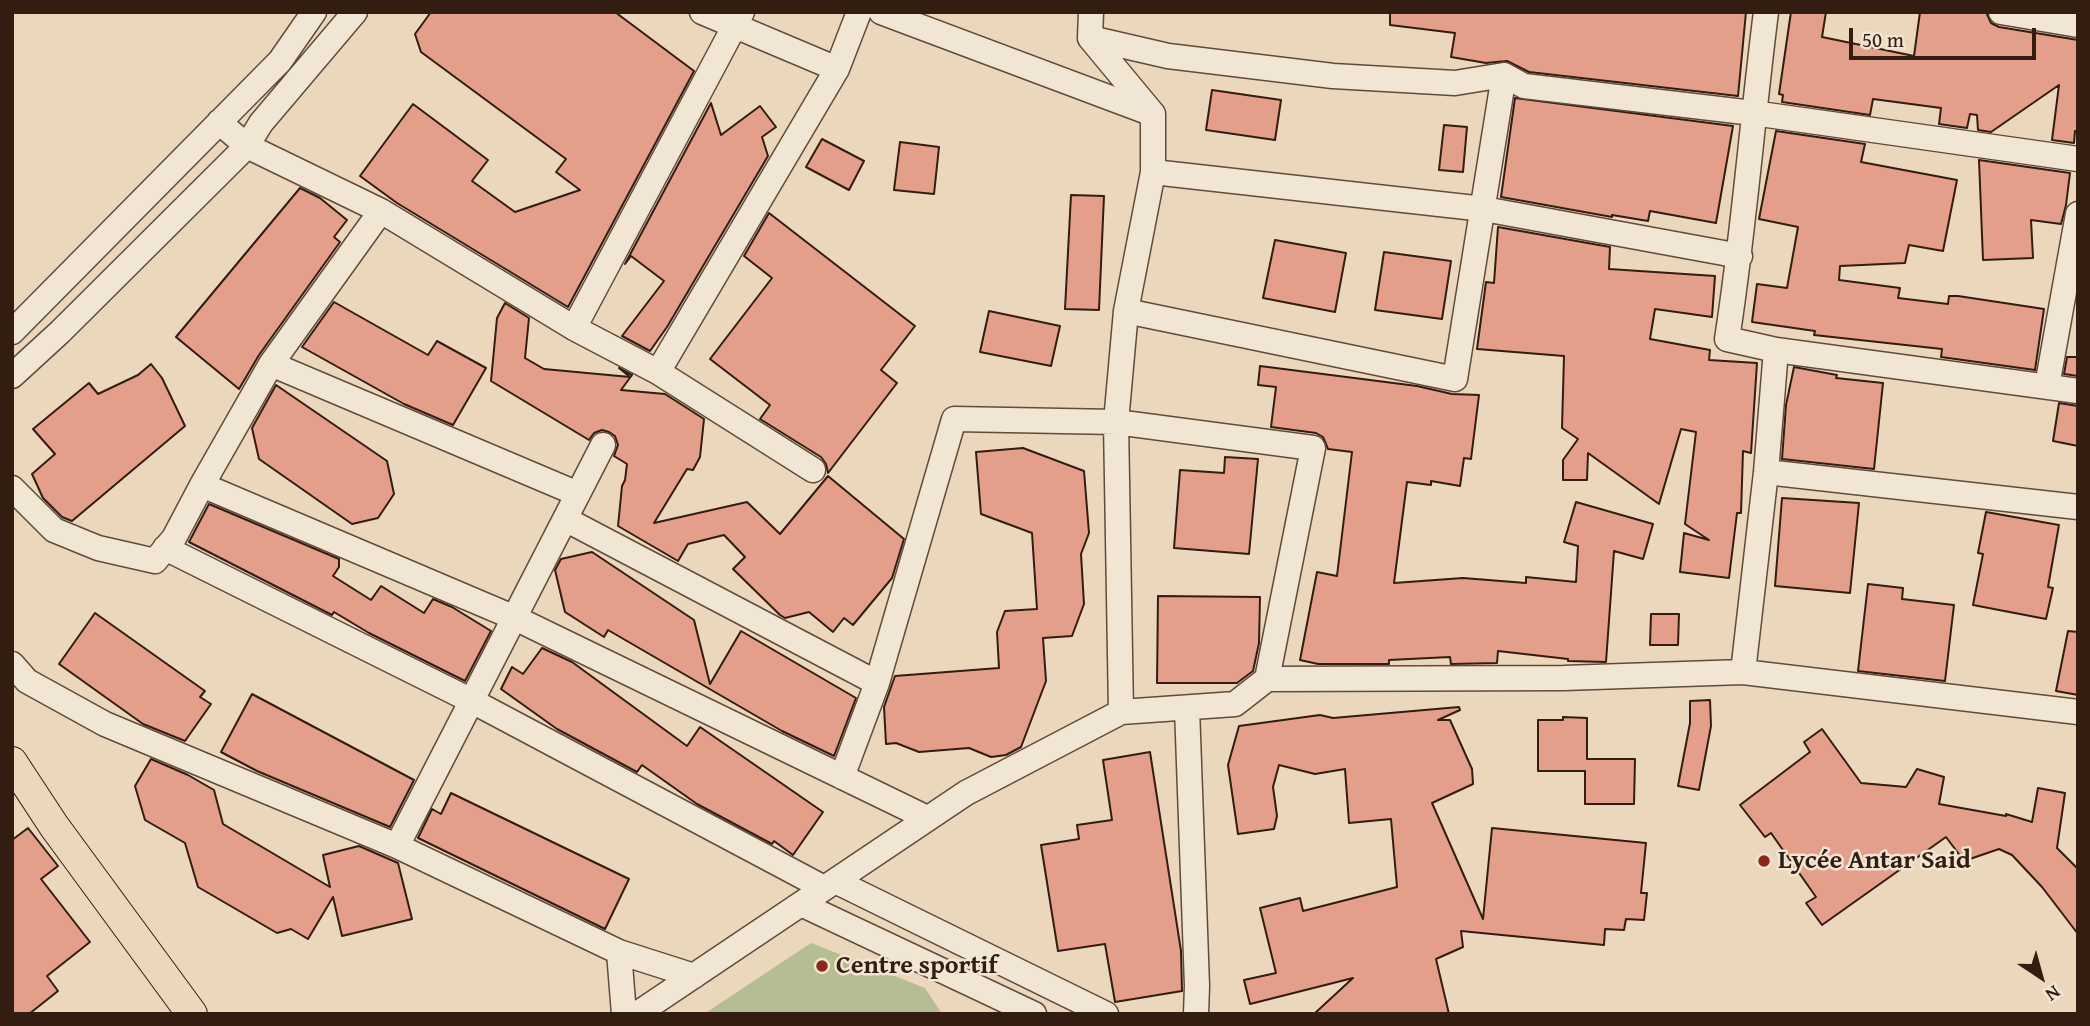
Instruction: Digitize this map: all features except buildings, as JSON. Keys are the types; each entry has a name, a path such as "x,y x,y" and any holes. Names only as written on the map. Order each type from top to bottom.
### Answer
{"main road":[{"path":"12,762 54,826 192,1014"}],"street":[{"path":"12,332 280,61 314,12"},
{"path":"12,376 60,332 247,146 261,123 355,12"},
{"path":"702,12 739,20 837,69"},
{"path":"658,372 837,69 859,12"},
{"path":"881,12 1153,114"},
{"path":"1091,12 1090,38 1153,114 1153,172 1126,311 1116,422 1121,712"},
{"path":"1766,12 1753,113 1740,256 1727,339 1776,350 2078,391"},
{"path":"2001,12 2078,25"},
{"path":"574,328 739,20"},
{"path":"1090,38 1168,56 1332,76 1455,83 1504,75 1524,86 1753,113 2078,159"},
{"path":"1126,311 1455,379 1504,75"},
{"path":"219,122 247,146 381,211 574,328 658,372 813,470"},
{"path":"1153,172 1483,209 1740,256"},
{"path":"12,488 54,530 98,548 155,561 174,538 271,364 381,211"},
{"path":"2047,386 2078,214"},
{"path":"1743,672 1766,472 1776,350"},
{"path":"271,364 578,494"},
{"path":"842,777 877,683 954,419 1116,422 1313,448 1267,679"},
{"path":"397,846 603,445"},
{"path":"1766,472 2078,507"},
{"path":"202,485 515,618 927,818"},
{"path":"565,519 877,683"},
{"path":"165,548 829,884 1106,1014"},
{"path":"12,664 27,681 105,724 397,846 620,952 694,976"},
{"path":"637,1014 966,793 1121,712 1236,704 1267,679 1564,678 1743,672 2078,712"},
{"path":"1187,708 1196,1014"},
{"path":"801,904 1034,1014"},
{"path":"620,952 624,1014"}],"green space":[{"name":"Centre sportif","path":"811,943 925,988 942,1014 704,1014"}],"place":[{"name":"Lycée Antar Said","path":"1764,861"},
{"name":"Centre sportif","path":"822,966"}]}
